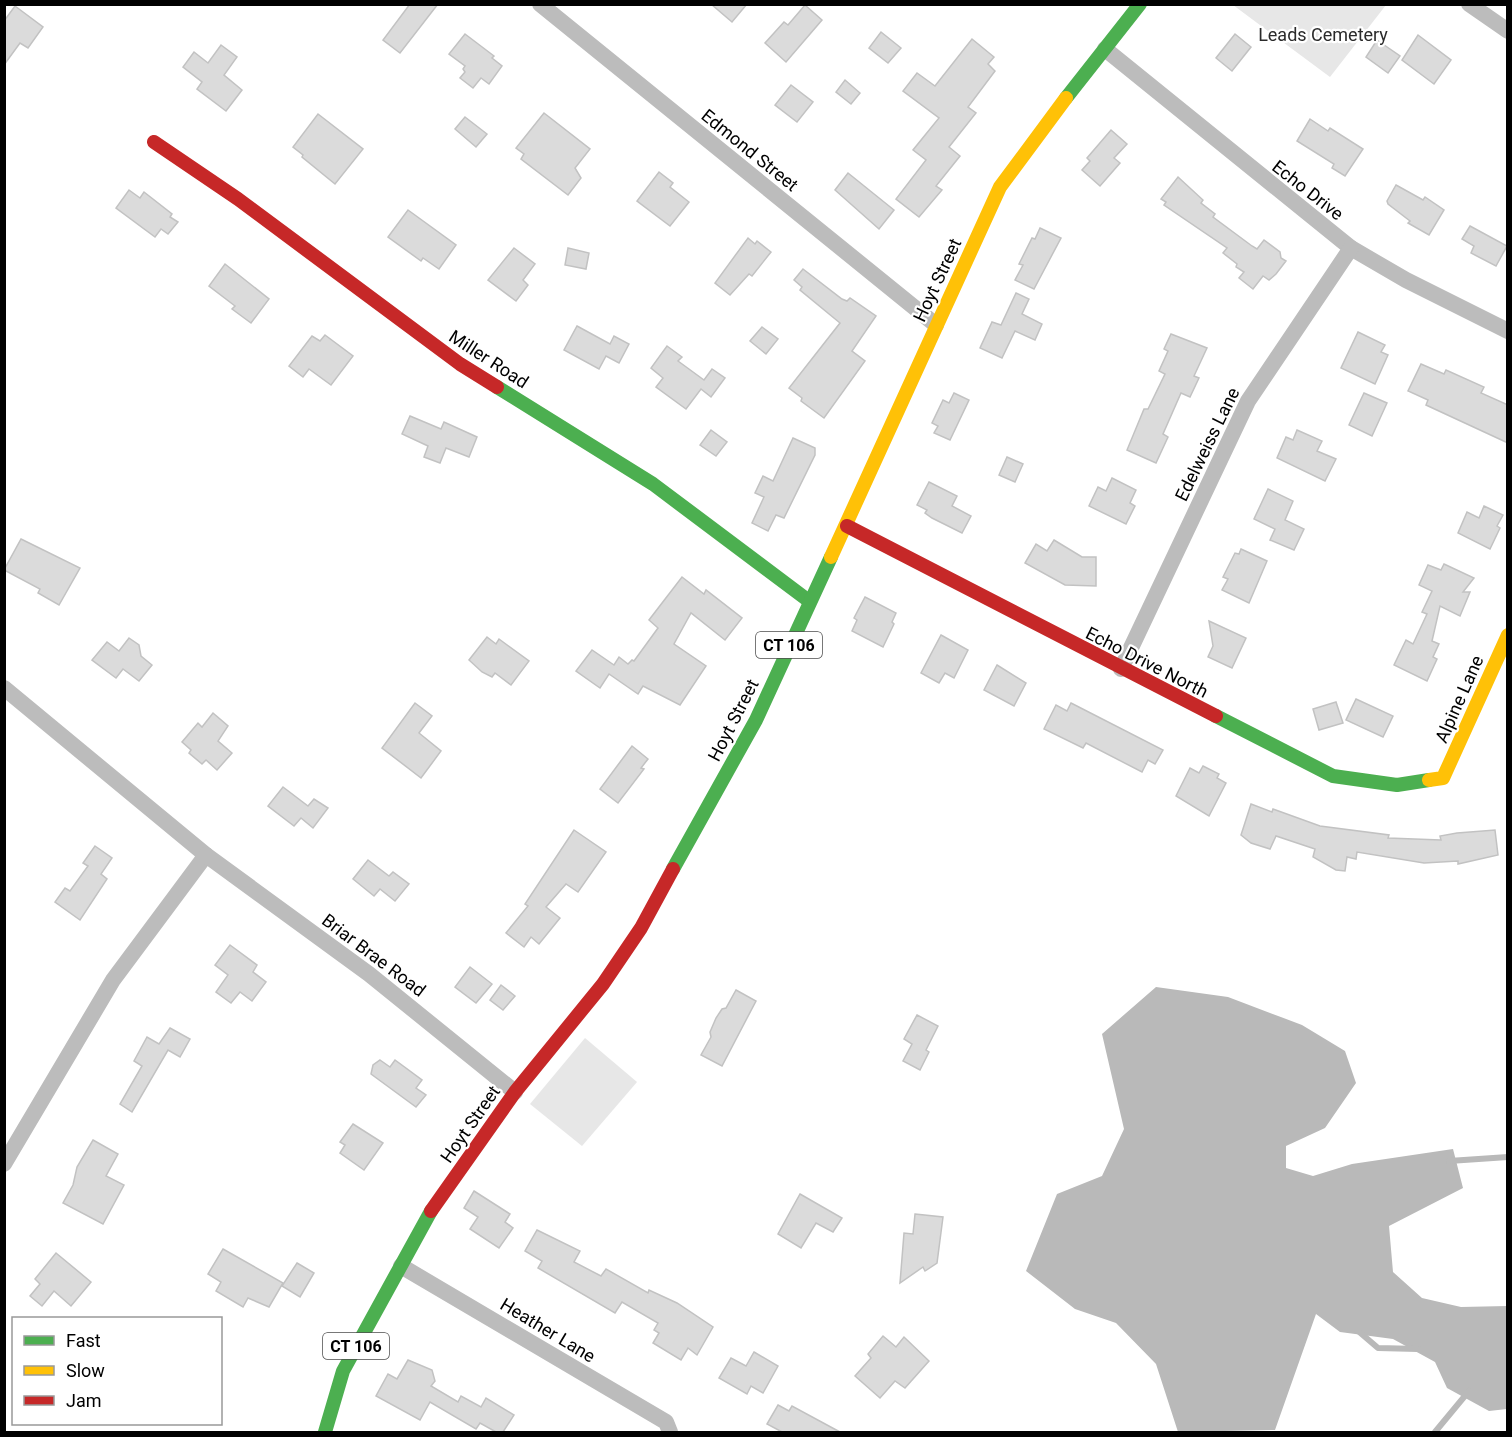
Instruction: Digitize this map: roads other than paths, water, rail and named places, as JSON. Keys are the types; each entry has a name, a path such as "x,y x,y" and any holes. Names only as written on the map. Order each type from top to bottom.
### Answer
{"main road":[{"name":"Hoyt Street","path":"325,1432 343,1371 430,1213 514,1092 603,984 641,928 756,720 809,601 847,526 1000,187 1140,4"},
{"name":"Miller Road","path":"153,142 238,199 460,364 653,484 809,601"},
{"name":"Echo Drive North","path":"847,526 1121,669 1333,776 1397,785 1443,778"},
{"name":"Alpine Lane","path":"1443,778 1508,635"}],"street":[{"name":"Edmond Street","path":"540,4 936,325"},
{"path":"1469,4 1508,31"},
{"name":"Echo Drive","path":"1105,49 1351,248 1406,280 1508,331"},
{"name":"Edelweiss Lane","path":"1121,669 1248,401 1351,248"},
{"name":"Briar Brae Road","path":"4,688 206,855 369,974 514,1092"},
{"path":"4,1164 113,980 206,855"},
{"name":"Heather Lane","path":"401,1266 666,1422 670,1432"}],"waterway":[{"path":"1449,1161 1508,1157"},
{"path":"1357,1330 1378,1348 1418,1349"},
{"path":"1435,1432 1469,1391"}],"park label":[{"name":"Leads Cemetery","path":"1323,34"}]}
